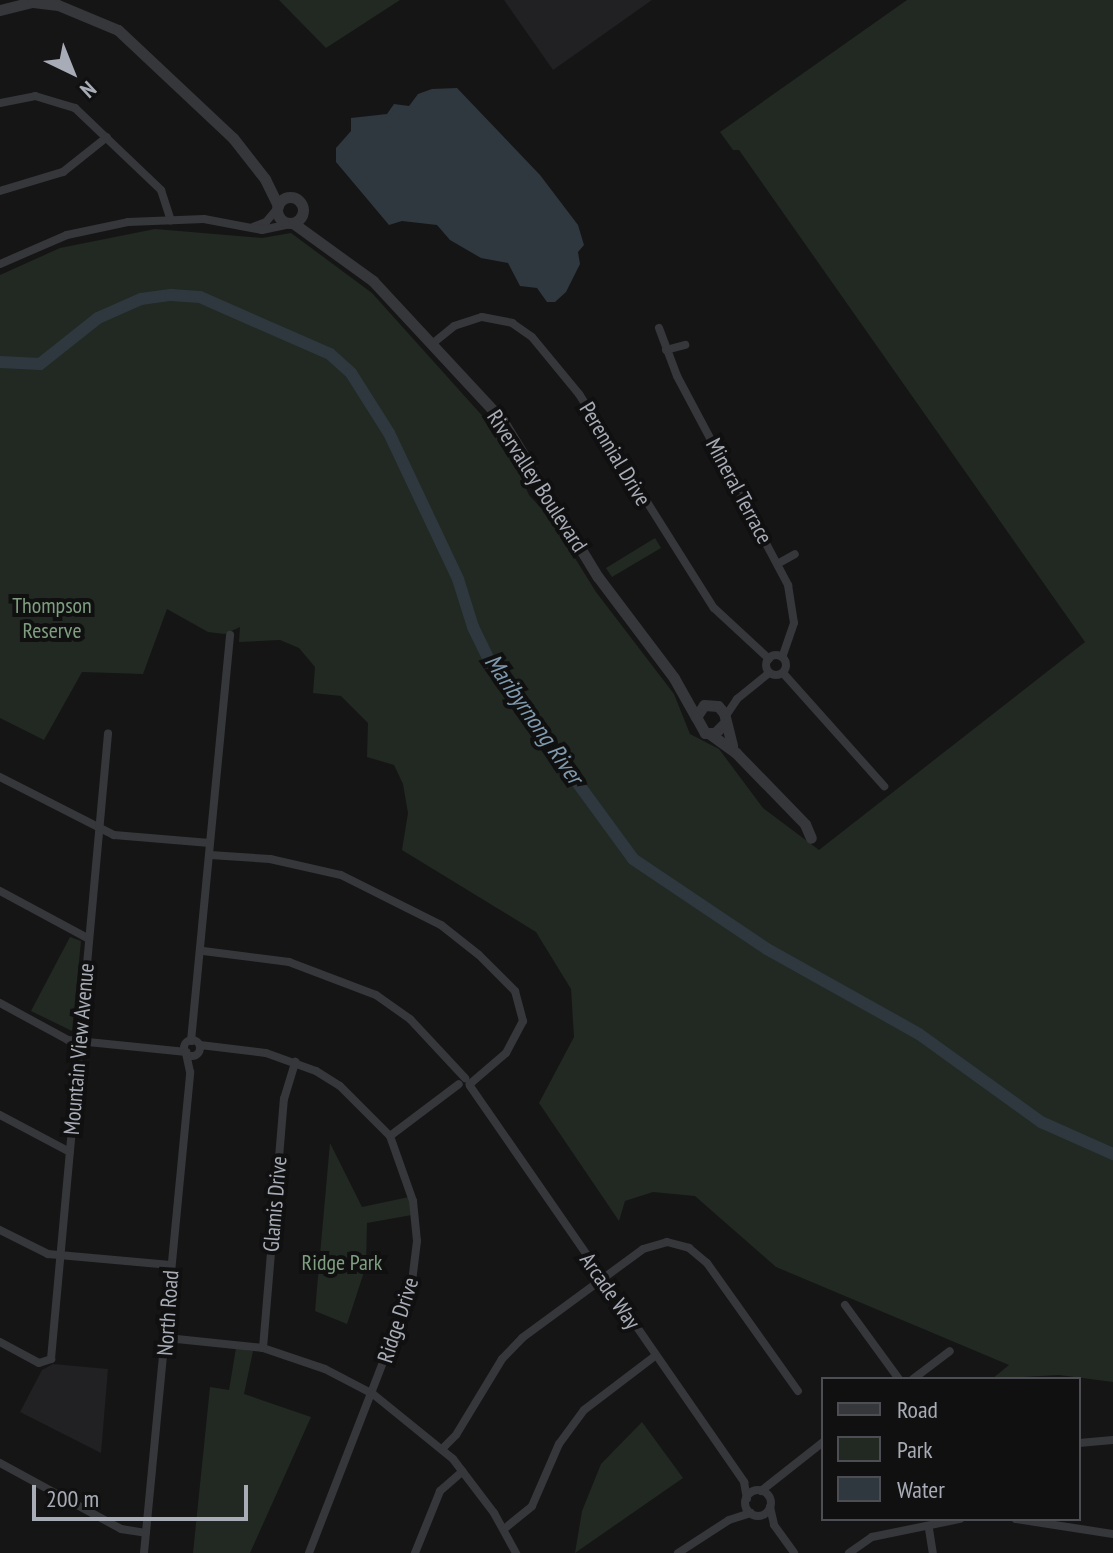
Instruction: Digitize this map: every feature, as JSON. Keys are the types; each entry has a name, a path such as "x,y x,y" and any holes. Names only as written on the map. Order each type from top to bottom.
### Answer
{"street":[{"path":"0,10 42,4 95,17 126,37 233,138 265,179 277,208"},
{"path":"0,103 25,96 55,99 83,113 166,197 171,220"},
{"path":"0,191 63,172 107,137"},
{"path":"265,179 304,208 312,234"},
{"path":"252,227 266,222 291,197"},
{"name":"Rivervalley Boulevard","path":"277,208 281,219 312,234 373,281 502,420 598,577 674,678 696,717 697,727 710,734"},
{"path":"0,264 67,235 171,220 252,227 292,224 304,208"},
{"name":"Perennial Drive","path":"432,344 454,326 482,317 512,323 532,337 579,394 714,608 769,659"},
{"name":"Mineral Terrace","path":"659,328 666,350 779,563 793,602 794,623 782,657"},
{"path":"666,350 685,345"},
{"path":"779,563 795,554"},
{"name":"North Road","path":"144,1553 167,1338 171,1265 203,951 230,635"},
{"path":"769,673 769,659 782,657 783,673 884,786"},
{"path":"783,673 769,673 746,691 725,720 710,734 736,753 805,824 811,838"},
{"name":"Rivervalley Boulevard","path":"674,678 711,704 725,720"},
{"path":"696,717 711,704 746,691"},
{"path":"725,720 736,753"},
{"name":"Mountain View Avenue","path":"0,1342 47,1362 61,1255 108,734"},
{"path":"0,777 99,830 210,843"},
{"path":"210,855 270,859 341,875 392,897 462,940 515,991 523,1012 517,1040 483,1071 390,1136"},
{"path":"0,891 89,939"},
{"name":"Arcade Way","path":"203,951 289,962 344,981 410,1019 476,1100 744,1482 759,1490 770,1503"},
{"path":"0,1003 79,1042"},
{"name":"Ridge Drive","path":"79,1042 167,1049 217,1047 266,1053 295,1062 340,1086 390,1136 413,1201 416,1254 411,1290 309,1553"},
{"name":"Glamis Drive","path":"263,1348 284,1099 295,1062"},
{"path":"0,1115 70,1152"},
{"path":"0,1230 48,1254 171,1265"},
{"path":"443,1448 502,1359 539,1323 652,1245 667,1242 689,1248 707,1263 798,1391"},
{"path":"845,1305 898,1377"},
{"path":"167,1338 263,1348 325,1369 373,1394 443,1448 504,1529 516,1553"},
{"path":"916,1377 950,1351"},
{"path":"504,1529 532,1506 546,1468 578,1417 655,1356"},
{"path":"1081,1443 1113,1440"},
{"path":"678,1553 729,1520 759,1490 774,1482 821,1444"},
{"path":"0,1463 121,1529 146,1533"},
{"path":"415,1553 440,1491 463,1471"},
{"name":"Arcade Way","path":"744,1482 746,1501 755,1514"},
{"path":"774,1482 770,1503 774,1525"},
{"path":"729,1520 755,1514 770,1503"},
{"path":"755,1514 774,1525 794,1553"},
{"path":"894,1521 895,1530"},
{"path":"849,1553 895,1530 929,1529 954,1521"},
{"path":"1031,1521 1113,1534"},
{"path":"929,1529 933,1553"}],"shaded area":[{"path":"504,0 652,0 553,70"},
{"path":"53,1364 108,1369 101,1453 20,1412 42,1370"}],"green space":[{"path":"279,0 400,0 326,48"},
{"name":"Thompson Reserve","path":"907,0 1113,0 1113,1382 1059,1375 994,1377 1009,1365 776,1267 695,1196 653,1192 625,1201 619,1221 539,1103 574,1037 571,989 536,932 402,850 408,813 403,784 394,765 367,757 368,723 341,696 313,693 315,667 299,648 280,640 239,642 240,627 225,634 208,632 167,609 143,674 82,672 44,740 0,718 0,275 60,248 155,229 262,238 291,233 372,293 504,440 529,495 550,518 596,592 674,694 690,734 719,749 763,808 819,850 1085,642 739,150 733,150 720,132"},
{"path":"655,538 661,548 612,577 606,568"},
{"path":"70,937 81,941 72,1031 31,1011"},
{"name":"Ridge Park","path":"330,1143 362,1207 409,1197 412,1215 367,1223 366,1266 347,1324 315,1311"},
{"path":"236,1348 253,1351 244,1394 311,1417 250,1553 193,1553 210,1387 229,1390"},
{"path":"642,1422 683,1478 575,1553 582,1511 601,1464"}],"water":[{"path":"457,88 540,175 578,225 584,245 578,252 580,264 566,292 555,302 547,302 537,288 520,286 508,263 481,258 450,240 437,225 402,221 389,225 336,162 336,148 351,131 351,118 387,114 394,104 409,106 418,94 432,89"}],"waterway":[{"name":"Maribyrnong River","path":"0,362 40,364 98,318 141,299 171,295 200,297 330,354 351,373 389,433 458,579 473,627 492,666 633,859 767,949 919,1034 1041,1122 1113,1154"}]}
